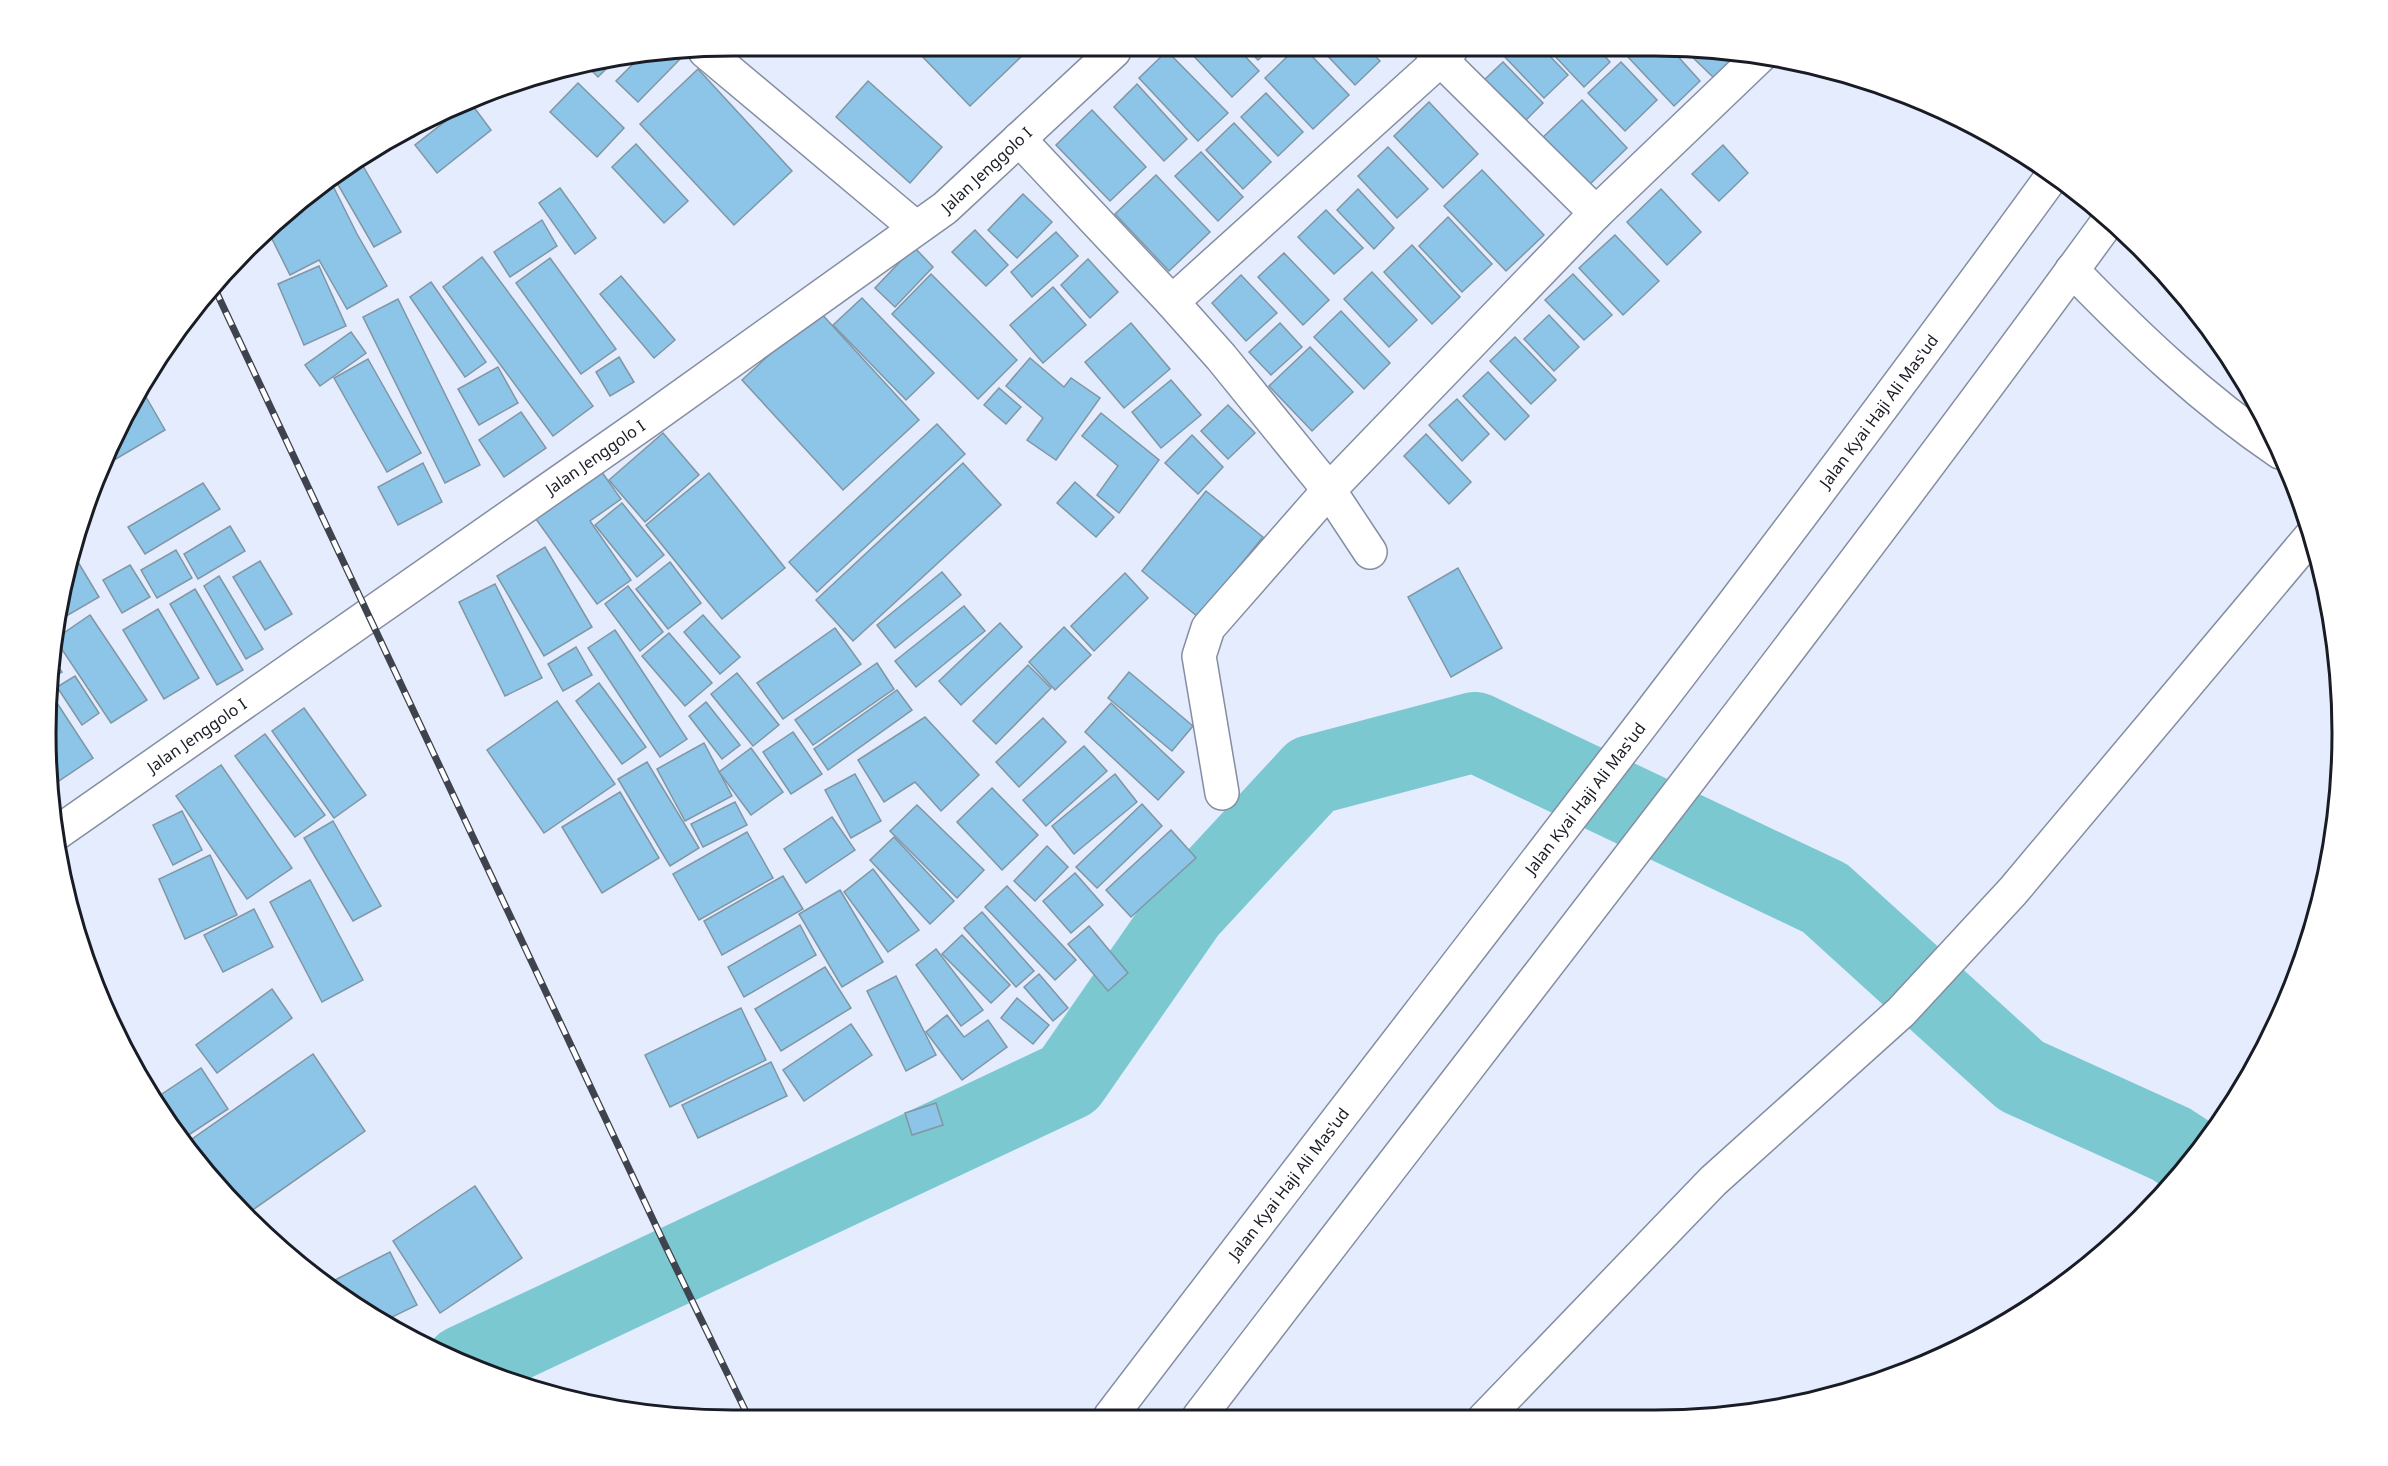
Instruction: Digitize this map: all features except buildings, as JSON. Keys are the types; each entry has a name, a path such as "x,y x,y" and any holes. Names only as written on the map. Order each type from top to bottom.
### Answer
{"street":[{"path":"712,56 916,228"},
{"name":"Jalan Jenggolo I","path":"62,829 647,421 945,208 1108,56"},
{"path":"1172,302 1439,56"},
{"path":"1443,56 1596,213"},
{"path":"1222,793 1199,656 1208,628 1329,490 1596,213 1753,63"},
{"path":"1019,139 1221,357 1329,490 1370,552"},
{"name":"Jalan Kyai Haji Ali Mas'ud","path":"1115,1410 1665,695 1961,303 2048,182"},
{"path":"1205,1410 1722,739 2104,226"},
{"path":"2072,270 2127,327 2268,444"},
{"path":"1493,1410 1713,1181 1901,1012 2013,891 2305,543"}],"waterway":[{"path":"475,1360 1069,1080 1187,910 1312,775 1475,732 1825,898 2021,1076 2171,1144 2185,1153"}],"railway":[{"path":"217,294 664,1243 745,1410"}]}
